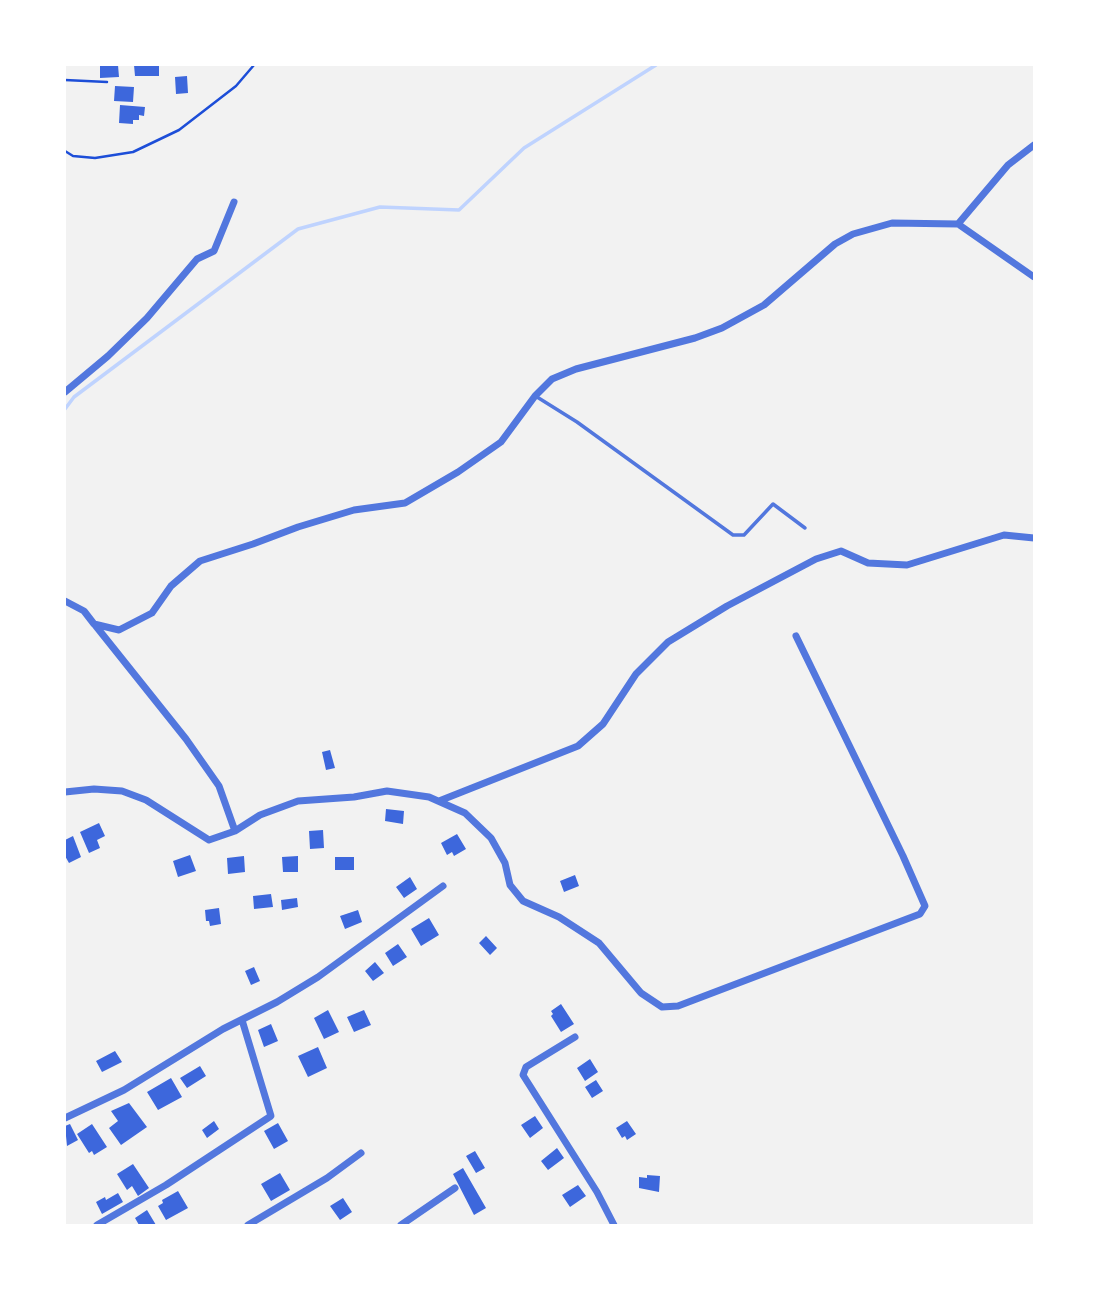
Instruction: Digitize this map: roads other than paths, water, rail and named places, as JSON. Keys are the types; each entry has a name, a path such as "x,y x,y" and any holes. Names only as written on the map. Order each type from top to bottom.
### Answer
{"street":[{"path":"958,224 1008,165 1034,145"},
{"path":"65,392 147,318 197,259 214,251 234,202"},
{"path":"94,624 119,630 152,613 171,586 200,561 343,514 405,503 458,472 501,442 535,396 552,379 576,369 695,338 722,328 764,305 835,244 853,234 892,223 958,224 1034,278"},
{"path":"439,801 578,746 603,724 636,674 668,642 727,606 816,559 841,551 868,564 907,565 1004,535 1034,538"},
{"path":"65,601 84,611 156,700 219,786 234,831"},
{"path":"65,792 122,790 146,800 209,840 234,831 260,815 298,801 354,797 387,791 429,797 465,813 491,838 505,863 510,885 523,901 559,917 599,943 641,993 662,1007 678,1006 920,915 925,906 796,636"},
{"path":"65,1118 124,1090 223,1029 318,977 443,886"},
{"path":"97,1225 166,1185 271,1116 242,1020"},
{"path":"575,1037 526,1067 523,1075 597,1192 614,1225"},
{"path":"248,1225 327,1178 361,1153"},
{"path":"401,1225 455,1188"}],"lane":[{"path":"535,396 576,422 733,535 744,536 773,504 805,528"}],"waterway":[{"path":"65,409 74,397 298,229 380,207 459,210 524,148 656,65"}]}
